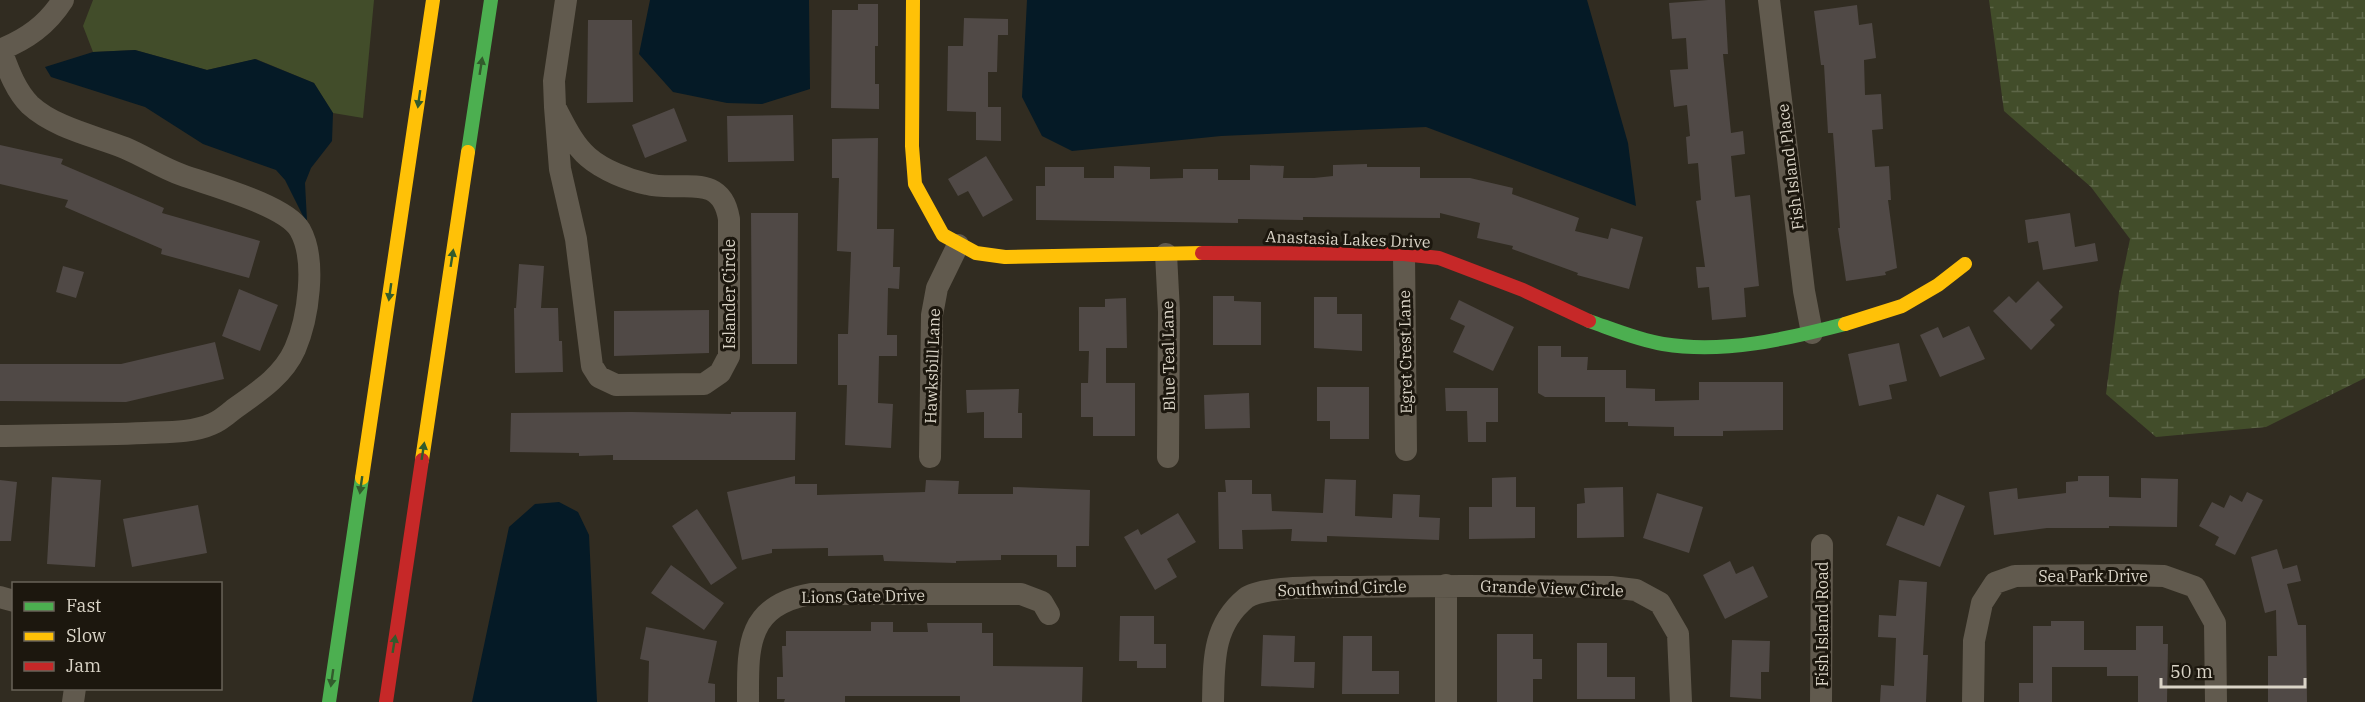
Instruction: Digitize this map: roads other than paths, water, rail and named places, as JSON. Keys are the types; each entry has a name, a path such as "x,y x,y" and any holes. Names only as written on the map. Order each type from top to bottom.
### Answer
{"main road":[{"path":"329,702 433,0"},
{"path":"386,702 491,0"},
{"name":"Anastasia Lakes Drive","path":"913,0 912,146 915,184 943,235 976,253 1005,256 1277,252 1404,254 1439,258 1523,290 1579,317 1614,330 1663,344 1705,346 1741,345 1790,338 1902,306 1938,285 1965,264"}],"street":[{"path":"0,436 179,432 212,424 266,386 282,370 300,335 306,312 309,260 300,229 284,215 259,202 178,174 127,149 68,126 33,107 23,97 0,50 28,38 63,0"},
{"name":"Islander Circle","path":"555,106 570,134 588,157 618,174 648,185 697,186 714,191 726,203 729,219 729,356 720,373 704,384 616,385 599,377 592,366 576,239 560,168 555,106 554,81 566,0"},
{"name":"Fish Island Place","path":"1769,0 1804,291 1812,333"},
{"name":"Hawksbill Lane","path":"930,457 932,315 937,288 958,245"},
{"name":"Blue Teal Lane","path":"1166,254 1169,324 1168,457"},
{"name":"Egret Crest Lane","path":"1404,254 1406,450"},
{"name":"Fish Island Road","path":"1821,702 1822,545"},
{"name":"Sea Park Drive","path":"1973,702 1974,641 1982,603 1995,583 2015,576 2127,575 2164,576 2195,587 2215,623 2216,702"},
{"path":"1446,585 1446,702"},
{"name":"Southwind Circle","path":"1213,702 1214,653 1226,618 1248,596 1268,591 1310,588 1446,585"},
{"name":"Grande View Circle","path":"1446,585 1611,587 1636,591 1660,603 1678,634 1681,702"},
{"name":"Lions Gate Drive","path":"748,702 748,652 753,634 776,606 793,597 811,594 1021,594 1042,602 1049,614"}],"water":[{"path":"650,0 809,0 810,89 762,104 727,103 673,92 639,54"},
{"path":"1027,0 1587,0 1628,143 1636,206 1426,127 1221,136 1072,151 1042,136 1022,97"},
{"path":"135,50 207,70 255,59 314,83 333,113 332,141 311,168 305,183 307,221 285,180 276,170 203,144 145,107 51,77 45,67 93,52"},
{"path":"559,502 578,512 589,535 597,702 472,702 509,527 535,504"}]}
